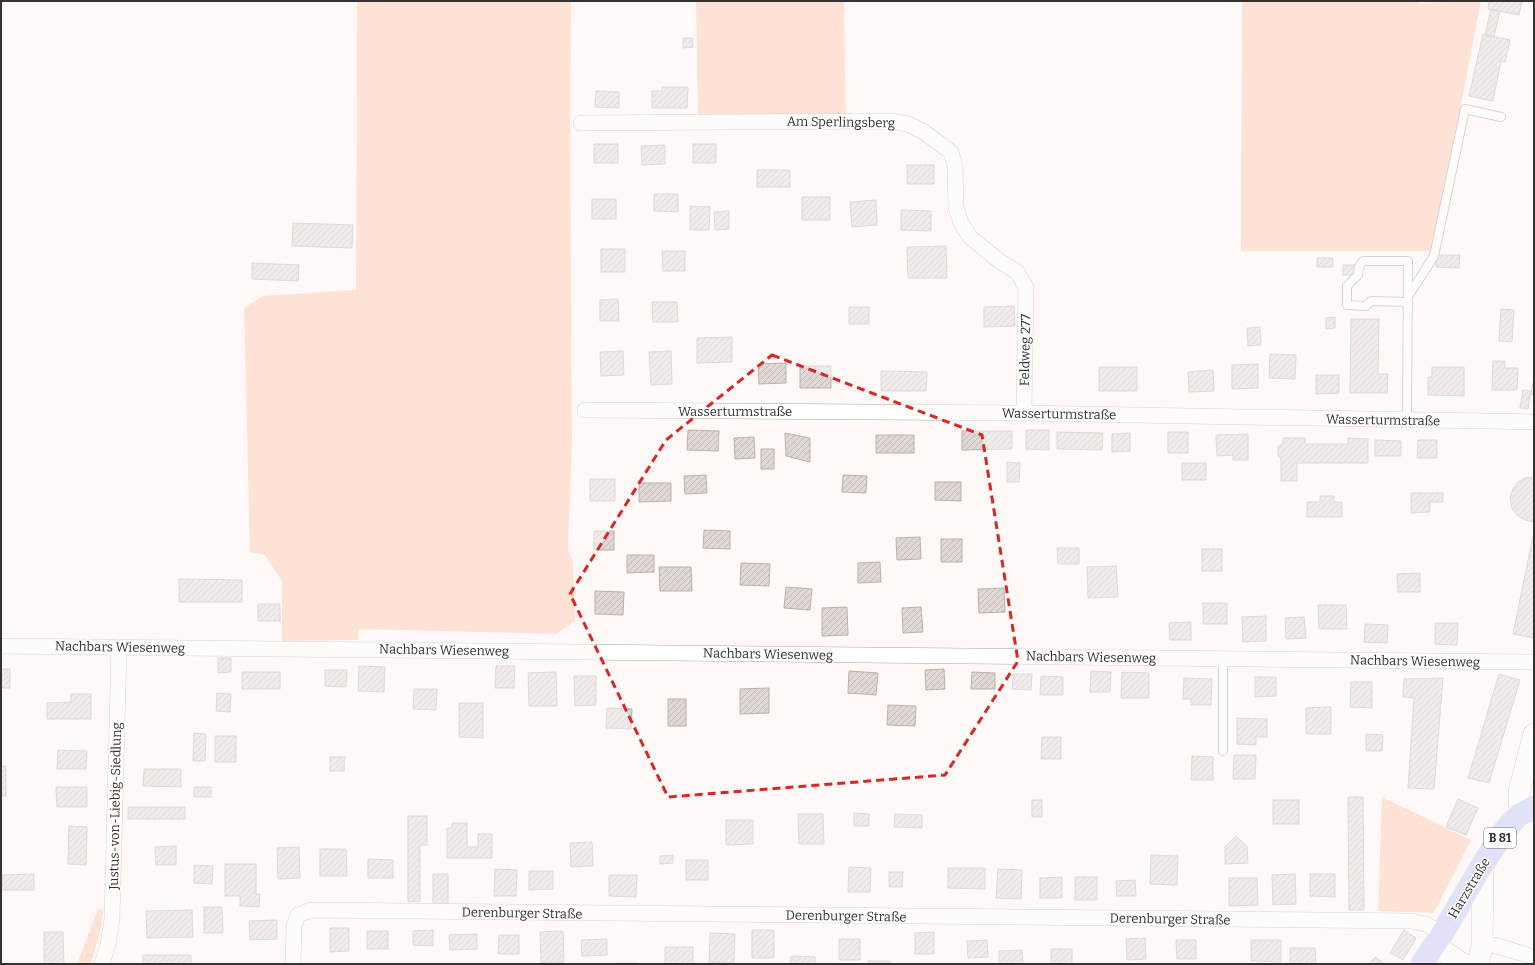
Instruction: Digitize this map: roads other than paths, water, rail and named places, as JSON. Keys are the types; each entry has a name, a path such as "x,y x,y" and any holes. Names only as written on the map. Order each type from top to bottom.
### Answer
{"main road":[{"name":"Harzstraße","path":"1422,964 1505,830 1527,811"}],"street":[{"name":"Am Sperlingsberg","path":"581,123 892,121 908,124 924,132 951,152 956,166 956,207 961,223 970,237 998,260 1016,272 1026,287"},
{"name":"Feldweg 277","path":"1024,413 1026,287"},
{"name":"Wasserturmstraße","path":"585,410 1024,413 1407,421 1534,422"},
{"name":"Nachbars Wiesenweg","path":"1,646 1534,662"},
{"name":"Justus-von-Liebig-Siedlung","path":"102,964 108,944 112,919 118,647"},
{"path":"1527,811 1519,791 1534,734"},
{"path":"1480,955 1483,864"},
{"name":"Derenburger Straße","path":"294,964 294,926 298,915 311,910 1411,921 1426,924 1438,940"},
{"path":"1438,940 1463,964"},
{"path":"1480,955 1494,945 1534,957"}],"lane":[{"path":"1408,299 1434,256 1464,109 1500,116"},
{"path":"1407,421 1408,299 1408,261 1363,261 1359,267 1358,275 1347,286 1347,305 1366,306 1371,301 1408,299"},
{"path":"1223,658 1223,751"}]}
